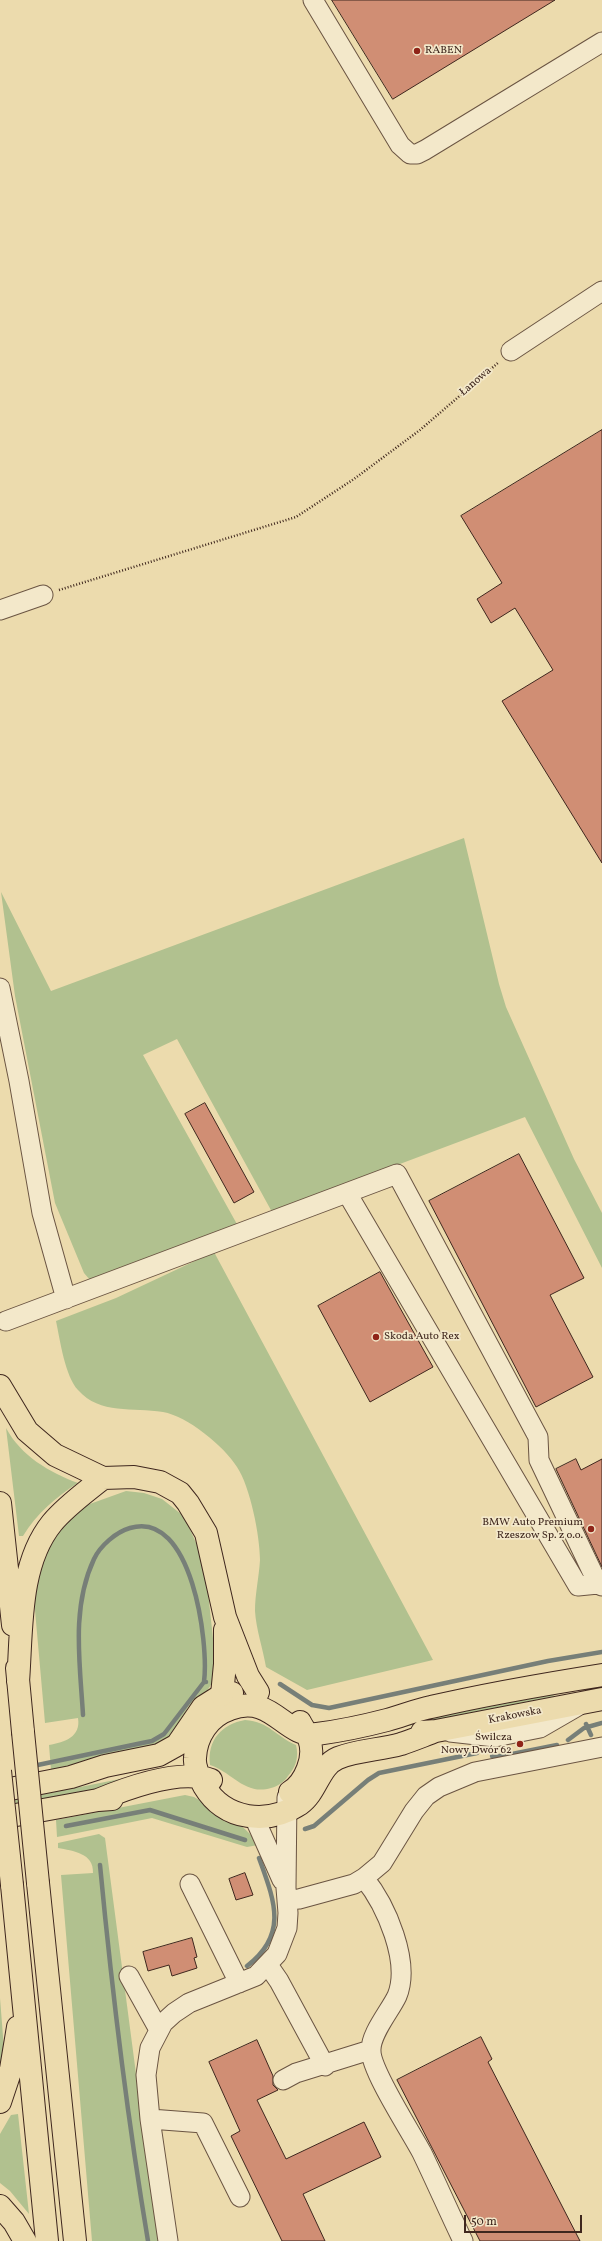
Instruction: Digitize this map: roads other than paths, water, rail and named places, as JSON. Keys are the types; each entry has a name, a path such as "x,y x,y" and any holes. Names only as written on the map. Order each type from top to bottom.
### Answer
{"main road":[{"path":"0,1386 21,1422 39,1444 64,1461 103,1478 134,1477 154,1480 170,1487 188,1503 201,1523 209,1544 225,1617 248,1676 258,1692"},
{"path":"18,1682 27,1573 36,1548 53,1522 103,1478"},
{"path":"0,1503 75,2241"},
{"path":"221,1704 225,1664 225,1617"},
{"path":"0,1791 71,1777 105,1766 159,1755 169,1750 184,1737 196,1714 210,1702 261,1707 271,1712 292,1727 302,1726 321,1733 387,1720 429,1707 602,1675"},
{"path":"0,1818 98,1800 128,1788 187,1776 204,1785 231,1811 254,1817 273,1816 286,1803 303,1779 310,1756 310,1744 302,1726 291,1709 280,1700 258,1692 240,1692 221,1704 205,1729 196,1750 194,1760 204,1785"},
{"name":"Krakowska","path":"310,1756 339,1745 398,1733 436,1731 593,1701"},
{"path":"204,1785 218,1784 231,1795 248,1803 286,1803 304,1800 316,1786 329,1764 336,1759 349,1754 400,1744 436,1731"},
{"path":"71,1777 107,1776 162,1765 183,1758 196,1750"},
{"path":"0,1771 47,2241"},
{"path":"0,2102 11,2069 23,1999"},
{"path":"0,2206 14,2222 25,2241"}],"street":[{"path":"312,0 400,145 410,154 417,154 425,150 602,42"},
{"path":"511,351 602,291"},
{"path":"0,610 43,595"},
{"path":"0,988 19,1081 42,1213 66,1299"},
{"path":"6,1320 66,1299 397,1174 538,1437 539,1460 600,1585 578,1586 347,1194"},
{"path":"254,1817 286,1894 298,1899 354,1884 364,1878 382,1863 414,1811 426,1796 439,1787 475,1772 602,1746"},
{"path":"168,2241 150,2119 146,2075 147,2059 159,2030 174,2013 189,2003 256,1976 268,1966 283,1942 287,1928 286,1803"},
{"path":"364,1878 387,1914 401,1969 397,1995 374,2038 370,2050 376,2068 422,2154 463,2241"},
{"path":"190,1884 239,1983"},
{"path":"268,1966 279,1980 325,2066"},
{"path":"129,1976 159,2030"},
{"path":"283,2080 296,2073 325,2066 342,2057 370,2050"},
{"path":"150,2119 203,2123 240,2197"}],"waterway":[{"path":"83,1715 79,1656 82,1597 94,1559 100,1549 114,1536 130,1528 151,1528 168,1539 182,1558 192,1583 199,1611 205,1663 204,1682 206,1682"},
{"path":"280,1684 312,1705 329,1708 548,1661 602,1652"},
{"path":"33,1766 152,1741 164,1734 204,1682"},
{"path":"568,1740 584,1728 602,1723"},
{"path":"586,1724 591,1735"},
{"path":"492,1756 502,1756 557,1745"},
{"path":"305,1829 314,1826 368,1780 379,1773 477,1753"},
{"path":"66,1826 150,1810 245,1840"},
{"path":"247,1966 260,1954 269,1942 273,1929 273,1902 259,1858"},
{"path":"100,1865 121,2053 133,2147 148,2241"}],"place":[{"name":"RABEN","path":"417,51"},
{"name":"Skoda Auto Rex","path":"376,1337"},
{"name":"BMW Auto Premium Rzeszow Sp. z o.o.","path":"591,1529"},
{"name":"Świlcza Nowy Dwór 62","path":"520,1744"}]}
